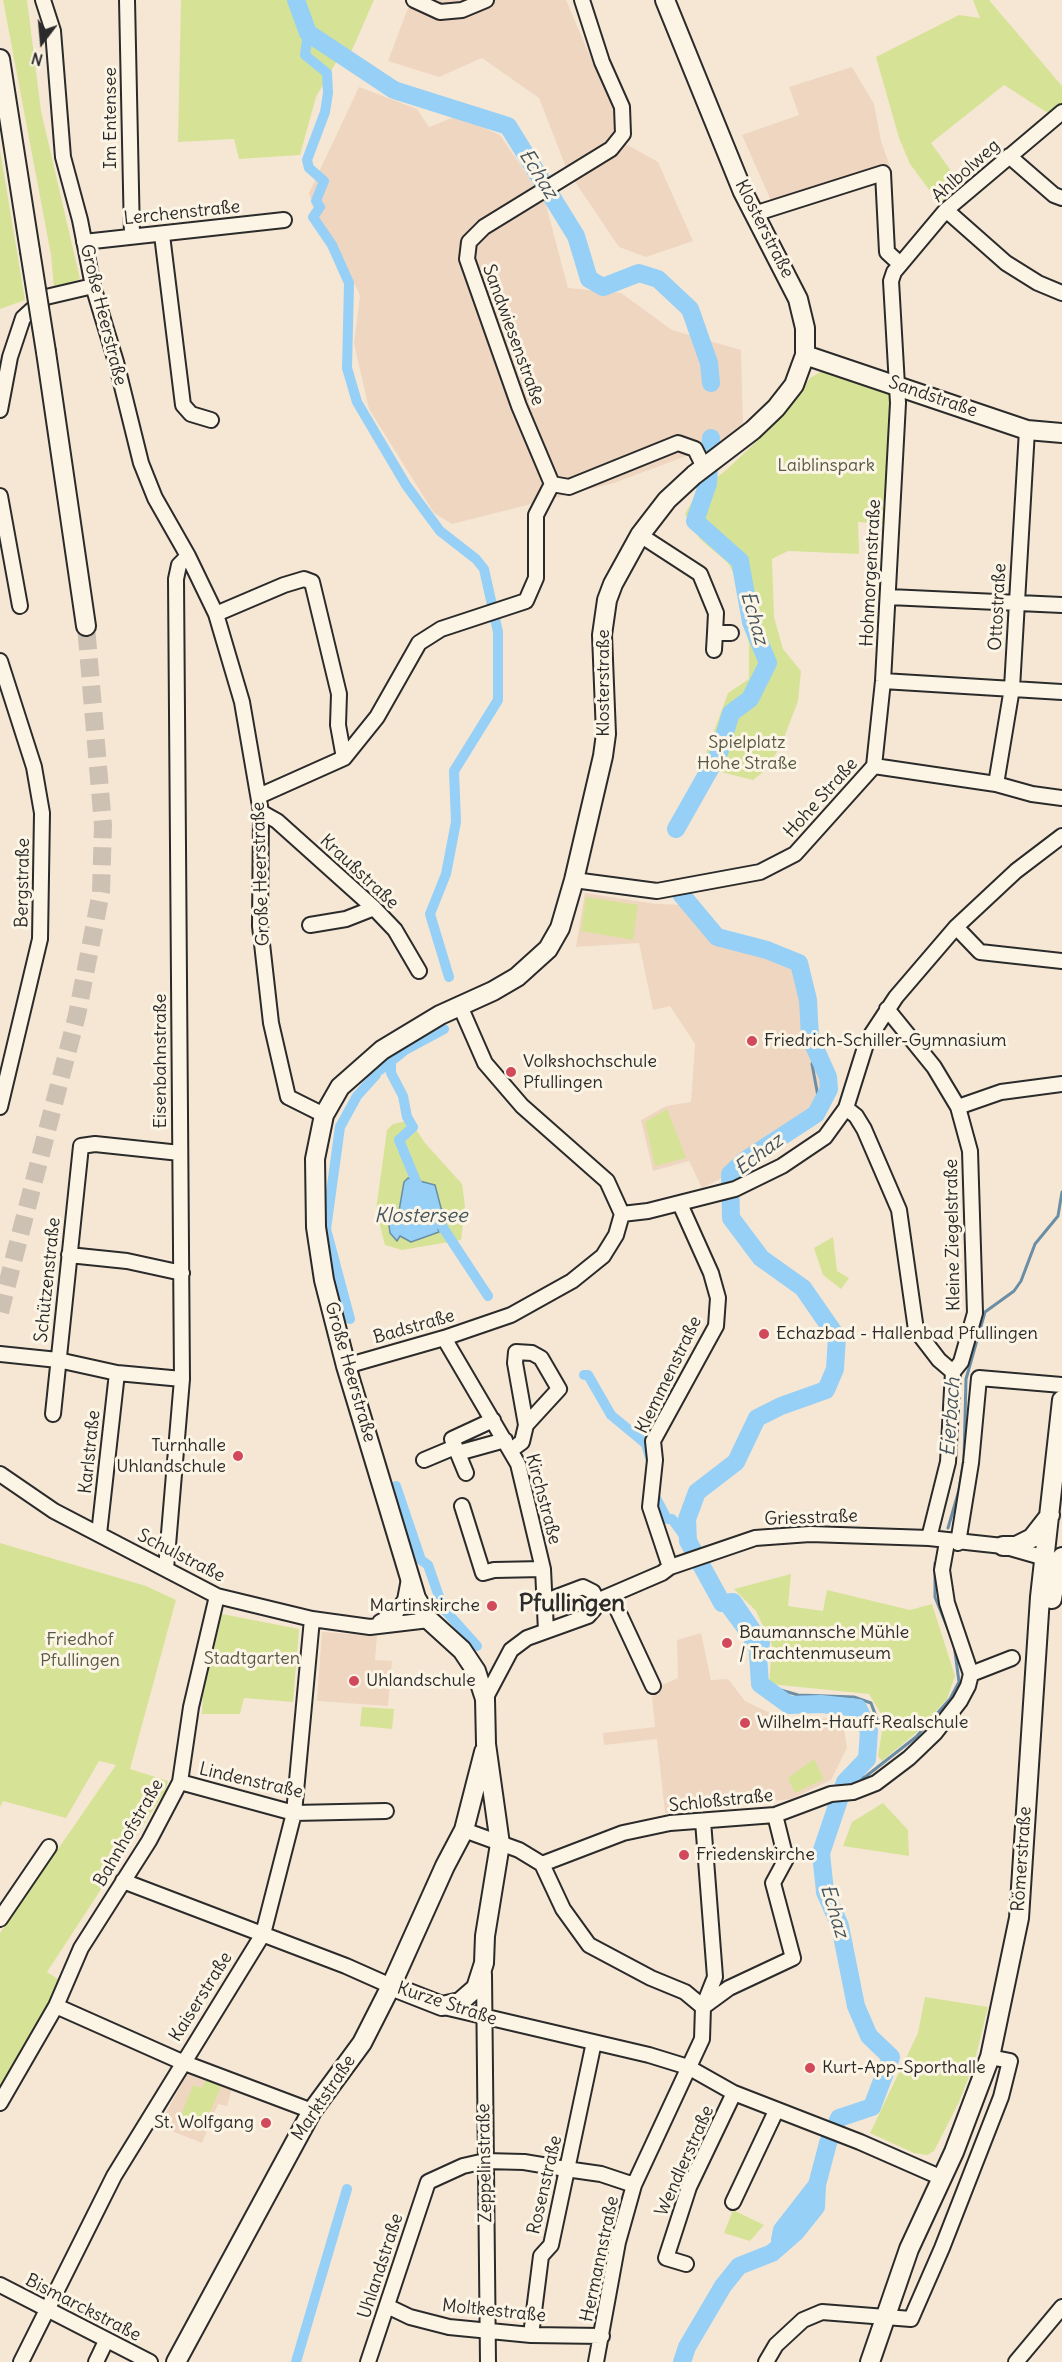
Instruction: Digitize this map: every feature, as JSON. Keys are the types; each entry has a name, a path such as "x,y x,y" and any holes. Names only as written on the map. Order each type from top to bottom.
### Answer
{"main road":[{"name":"Klosterstraße","path":"460,1006 493,991 536,962 548,950 560,928 574,880 606,734 602,635 607,600 640,535 667,500 776,408 794,385 805,355 805,328 798,299 754,214 665,0"},
{"path":"0,59 86,626"},
{"name":"Sandstraße","path":"805,355 1027,430 1062,433"},
{"name":"Große Heerstraße","path":"460,1006 382,1050 340,1087 324,1115 315,1159 316,1227 324,1280 346,1366 411,1573 416,1598 429,1620 462,1650 476,1671 485,1699 486,1744"},
{"path":"1057,1561 1051,1514 1062,1400"},
{"path":"1003,1546 1016,1546 1032,1538 1051,1514"},
{"name":"Römerstraße","path":"1038,1659 1057,1595 1057,1561"},
{"name":"Römerstraße","path":"870,2362 909,2249 942,2178 990,2057 1019,1918 1038,1659 1039,1612 1057,1561"},
{"name":"Marktstraße","path":"176,2362 312,2111 362,2043 391,1986 464,1830 486,1744"},
{"name":"Zeppelinstraße","path":"442,2006 460,2002 476,1988 484,1963 485,1936 500,1844 486,1744"},
{"name":"Kurze Straße","path":"391,1986 442,2006"}],"street":[{"name":"Große Heerstraße","path":"44,0 53,31 63,157 93,286 143,471 160,509 188,556 216,614 242,702 261,812 260,926 271,1023 288,1097 324,1115"},
{"name":"Im Entensee","path":"127,0 132,235"},
{"path":"414,0 440,12 462,10 486,0"},
{"name":"Sandwiesenstraße","path":"552,484 519,406 467,259 469,242 484,226 611,149 623,134 622,107 602,62 582,0"},
{"name":"Ahlbolweg","path":"899,263 946,210 1062,112"},
{"path":"1010,156 1053,195 1062,198"},
{"path":"754,214 882,173 887,252 899,263"},
{"path":"946,210 1006,264 1038,283 1062,293"},
{"name":"Lerchenstraße","path":"84,242 284,220"},
{"path":"162,235 183,405 191,414 211,420"},
{"name":"Hohmorgenstraße","path":"874,766 889,597 898,385 891,281 899,263"},
{"path":"0,410 10,357 23,318 46,297 93,286"},
{"name":"Ottostraße","path":"996,784 1012,688 1027,430"},
{"path":"259,796 344,758 377,717 419,643 441,629 526,601 536,578 536,515 552,484 569,487 678,443 695,449 699,471"},
{"path":"0,496 20,606"},
{"path":"640,535 700,574 716,613 714,650"},
{"name":"Eisenbahnstraße","path":"166,1569 182,1379 176,579 179,565 188,556"},
{"path":"216,614 284,585 304,579 312,582 339,694 338,725 344,758"},
{"path":"889,597 1062,605"},
{"path":"716,633 732,633"},
{"name":"Bergstraße","path":"0,661 6,704 34,767 42,813 40,939 0,1107"},
{"path":"883,681 1062,692"},
{"name":"Hohe Straße","path":"574,880 638,890 670,890 760,872 795,854 874,766 996,784 1057,798"},
{"name":"Kraußstraße","path":"261,812 277,821 374,908 395,930 418,971"},
{"path":"460,1006 485,1063 522,1106 606,1181 622,1214 680,1204 718,1194 735,1189 782,1166 825,1137 846,1108 867,1041 887,1009 956,927 1016,871 1062,836"},
{"path":"310,925 346,919 374,908"},
{"path":"956,927 980,952 1062,961"},
{"name":"Kleine Ziegelstraße","path":"887,1009 934,1067 958,1107 970,1151 975,1313 961,1362 953,1372"},
{"path":"958,1107 1001,1092 1062,1084"},
{"path":"846,1108 856,1116 864,1129 899,1210 916,1330 939,1360 953,1372 942,1570 947,1603 971,1674 1012,1658"},
{"name":"Schützenstraße","path":"52,1414 80,1149 88,1143 180,1153"},
{"name":"Klemmenstraße","path":"670,1566 650,1507 655,1460 653,1441 716,1326 718,1298 712,1278 680,1204"},
{"name":"Badstraße","path":"346,1366 444,1338 492,1322 536,1303 572,1281 603,1256 616,1235 622,1214"},
{"path":"69,1255 127,1261 182,1273"},
{"name":"Kirchstraße","path":"444,1338 508,1445 521,1475 543,1569 546,1631"},
{"path":"508,1445 522,1442 526,1425 515,1363 516,1352 532,1353 541,1358 559,1389 526,1425"},
{"path":"0,1354 58,1360 117,1373 182,1379"},
{"name":"Karlstraße","path":"99,1534 117,1373"},
{"path":"945,1542 971,1463 980,1378 1062,1385"},
{"name":"Kirchstraße","path":"456,1450 452,1439 493,1419"},
{"name":"Kirchstraße","path":"424,1460 456,1450 508,1445"},
{"path":"456,1450 466,1473"},
{"name":"Schulstraße","path":"0,1474 54,1511 217,1596 312,1619 370,1627 429,1620"},
{"path":"462,1506 483,1573 494,1570 543,1569"},
{"name":"Griesstraße","path":"604,1598 663,1573 670,1566 755,1538 766,1537 810,1534 1003,1546 1057,1561"},
{"path":"370,1627 394,1615 405,1600 411,1573"},
{"path":"546,1601 583,1587 604,1598 653,1686"},
{"name":"Bahnhofstraße","path":"0,2103 56,2006 81,1948 149,1841 180,1782 191,1707 217,1596"},
{"path":"485,1699 511,1650 527,1638 588,1616 604,1598"},
{"name":"Kaiserstraße","path":"21,2362 114,2176 182,2062 263,1934 294,1813 312,1619"},
{"name":"Schloßstraße","path":"542,1864 623,1833 670,1823 776,1815 831,1794 853,1792 876,1783 935,1733 960,1701 971,1674"},
{"name":"Lindenstraße","path":"180,1782 294,1813 386,1811"},
{"path":"703,2007 729,1988 792,1958 773,1883 786,1859 776,1815"},
{"path":"703,1821 715,1977 703,2007"},
{"path":"464,1830 519,1850 542,1864 563,1910 589,1945 651,1978 686,1992 703,2007"},
{"path":"0,1919 49,1847"},
{"name":"Kurze Straße","path":"123,1881 391,1986"},
{"name":"Zeppelinstraße","path":"484,1963 488,2362"},
{"path":"56,2006 182,2062 312,2111"},
{"name":"Kurze Straße","path":"442,2006 688,2067 734,2093 776,2111 849,2137 942,2178"},
{"name":"Hermannstraße","path":"596,2362 618,2242 634,2185 702,2039 703,2007"},
{"name":"Rosenstraße","path":"531,2335 541,2256 551,2244 594,2042"},
{"path":"766,2362 776,2346 803,2320 822,2312 853,2312 911,2319 942,2248 1001,2097 1011,2061 990,2057"},
{"name":"Wendlerstraße","path":"686,2264 666,2258 689,2187 734,2093"},
{"path":"733,2202 776,2111"},
{"path":"485,2161 524,2162 601,2174 634,2185"},
{"name":"Uhlandstraße","path":"368,2362 428,2182 463,2166 485,2161"},
{"name":"Bismarckstraße","path":"0,2285 150,2362"},
{"name":"Moltkestraße","path":"387,2306 410,2318 439,2325 531,2335 602,2336"},
{"path":"1016,2362 1062,2307"},
{"path":"96,2362 106,2341"}],"shaded area":[{"path":"411,0 566,0 616,117 615,138 658,162 693,241 646,257 619,247 567,170 539,98 482,58 439,77 388,61"},
{"path":"852,67 874,104 881,141 890,166 772,203 742,135 799,115 789,87"},
{"path":"359,87 417,109 429,127 457,116 500,135 545,201 568,288 621,293 672,330 741,350 743,427 737,437 614,483 452,524 434,513 369,409 354,343 360,296 342,257 315,213 309,193"},
{"name":"Friedrich-Schiller-Gymnasium","path":"585,893 656,904 688,905 717,937 767,950 799,963 808,1000 810,1037 828,1077 829,1089 816,1114 744,1161 730,1174 702,1188 689,1161 653,1171 641,1120 666,1106 691,1102 695,1044 670,1006 653,1010 639,943 576,947"},
{"name":"Uhlandschule","path":"322,1632 377,1636 375,1660 392,1661 388,1706 317,1701"},
{"name":"Wilhelm-Hauff-Realschule","path":"701,1633 711,1680 728,1679 745,1701 776,1716 811,1720 828,1718 844,1729 847,1748 831,1780 791,1799 665,1813 657,1739 604,1745 603,1733 655,1727 652,1697 660,1686 678,1678 677,1640"},
{"path":"189,2070 232,2088 227,2106 218,2104 202,2143 159,2126"}],"green space":[{"path":"3,0 27,0 41,111 80,279 54,288 51,255"},
{"path":"181,0 374,0 349,57 344,49 316,97 300,155 239,159 234,139 178,142"},
{"path":"973,0 989,0 1062,86 1062,105 1051,115 1004,85 931,143 962,186 941,206 910,164 899,138 876,57 959,15 980,18"},
{"path":"0,150 25,300 0,309"},
{"name":"Laiblinspark","path":"824,370 895,389 887,524 858,522 859,554 788,551 772,559 774,617 783,649 801,671 798,701 782,743 767,769 753,780 701,767 728,693 749,679 749,644 744,621 745,600 738,581 728,563 700,539 685,514 698,491 724,472 771,428 791,406 810,378"},
{"path":"586,897 638,905 633,940 581,931"},
{"path":"667,1109 686,1158 655,1166 645,1122"},
{"path":"410,1120 425,1143 462,1184 465,1206 461,1240 402,1250 385,1245 376,1210 387,1130 393,1124"},
{"path":"833,1237 837,1271 849,1278 841,1289 823,1275 814,1248"},
{"name":"Friedhof Pfullingen","path":"0,1543 146,1586 176,1600 130,1769 168,1781 166,1790 47,1972 58,1979 45,2012 0,2091 0,1933 116,1765 99,1761 66,1818 3,1801 0,1807"},
{"path":"791,1574 788,1606 823,1611 827,1590 910,1610 932,1604 955,1676 947,1699 916,1733 882,1761 878,1756 884,1719 869,1694 769,1684 772,1645 756,1611 734,1589"},
{"name":"Stadtgarten","path":"222,1614 299,1629 293,1702 244,1698 240,1714 202,1714 203,1695"},
{"path":"362,1707 394,1709 392,1729 360,1726"},
{"path":"814,1759 824,1779 795,1793 788,1778"},
{"path":"883,1803 908,1830 909,1856 843,1846 852,1822"},
{"path":"925,1997 988,2007 974,2064 958,2104 934,2151 927,2155 914,2153 870,2133 918,2033"},
{"path":"206,2080 221,2086 207,2120 199,2116 197,2121 181,2115 193,2085 202,2088"},
{"path":"733,2210 764,2225 750,2241 724,2233"}],"water":[{"name":"Klostersee","path":"408,1178 435,1185 441,1208 449,1218 446,1224 438,1229 439,1232 411,1242 400,1236 397,1241 390,1233 388,1217 399,1211 404,1182"}],"waterway":[{"name":"Echaz","path":"296,0 308,33 394,90 508,126 576,236 589,279 603,287 639,273 658,279 690,309 709,363 711,383"},
{"path":"308,33 305,55 327,73 328,93 325,112 307,160 309,168 324,181 316,201 320,207 313,217 332,245 349,283 347,368 357,402 406,485 440,531 476,559 484,569 498,632 498,700 454,771 456,822 446,874 430,914 449,977"},
{"name":"Echaz","path":"676,829 719,753 731,713 750,699 768,663 751,622 740,561 695,521 708,483 711,438"},
{"name":"Echaz","path":"681,894 717,937 767,950 799,963 808,1000 810,1037 828,1077 829,1089 816,1114 744,1161 730,1174 731,1218 761,1258 803,1288 837,1337 835,1369 826,1390 781,1406 757,1418 736,1462 697,1492 687,1519 688,1541 722,1603 733,1602 761,1643 758,1655 760,1684 789,1705 821,1704 858,1708 869,1731 867,1759 845,1782 821,1853 825,1892 840,1926 856,2006 869,2036 891,2057 872,2107 839,2118 828,2143 817,2185 816,2207 796,2232 772,2253 739,2266 723,2286 687,2347 682,2362"},
{"path":"380,1070 405,1050 444,1029"},
{"path":"817,1055 812,1064 820,1107"},
{"path":"391,1059 391,1073 403,1096 407,1117 413,1127 399,1140 420,1191"},
{"path":"350,1319 326,1229 340,1127 357,1096 376,1075"},
{"name":"Eierbach","path":"948,1528 959,1490 964,1458 966,1379 985,1312 1014,1291 1021,1281 1035,1244 1058,1216 1062,1192"},
{"path":"434,1214 488,1296"},
{"path":"584,1375 588,1375 611,1415 646,1444 650,1458"},
{"path":"396,1486 421,1560 428,1565 443,1608 477,1646"},
{"path":"655,1496 667,1519 672,1519 688,1541"},
{"name":"Eierbach","path":"845,1782 865,1777 916,1737 950,1699 959,1682 954,1644 935,1597 935,1563"},
{"name":"Echaz","path":"722,1603 743,1631"},
{"name":"Echaz","path":"749,1643 758,1655"},
{"path":"760,1684 798,1695 854,1697 871,1703 877,1719 869,1731"},
{"name":"Echaz","path":"780,2240 782,2230 817,2185"},
{"path":"296,2362 347,2189"}],"tunnel":[{"path":"0,1312 77,1015 101,892 103,825 86,626"}],"place":[{"name":"Friedrich-Schiller-Gymnasium","path":"752,1041"},
{"name":"Volkshochschule Pfullingen","path":"511,1072"},
{"name":"Echazbad - Hallenbad Pfullingen","path":"764,1334"},
{"name":"Turnhalle Uhlandschule","path":"238,1456"},
{"name":"Martinskirche","path":"492,1606"},
{"name":"Baumannsche Mühle / Trachtenmuseum","path":"727,1643"},
{"name":"Uhlandschule","path":"354,1681"},
{"name":"Wilhelm-Hauff-Realschule","path":"745,1723"},
{"name":"Friedenskirche","path":"684,1855"},
{"name":"Kurt-App-Sporthalle","path":"810,2068"},
{"name":"St. Wolfgang","path":"266,2123"}],"district":[{"name":"Pfullingen","path":"572,1604"}],"park label":[{"name":"Spielplatz Hohe Straße","path":"747,753"}]}
